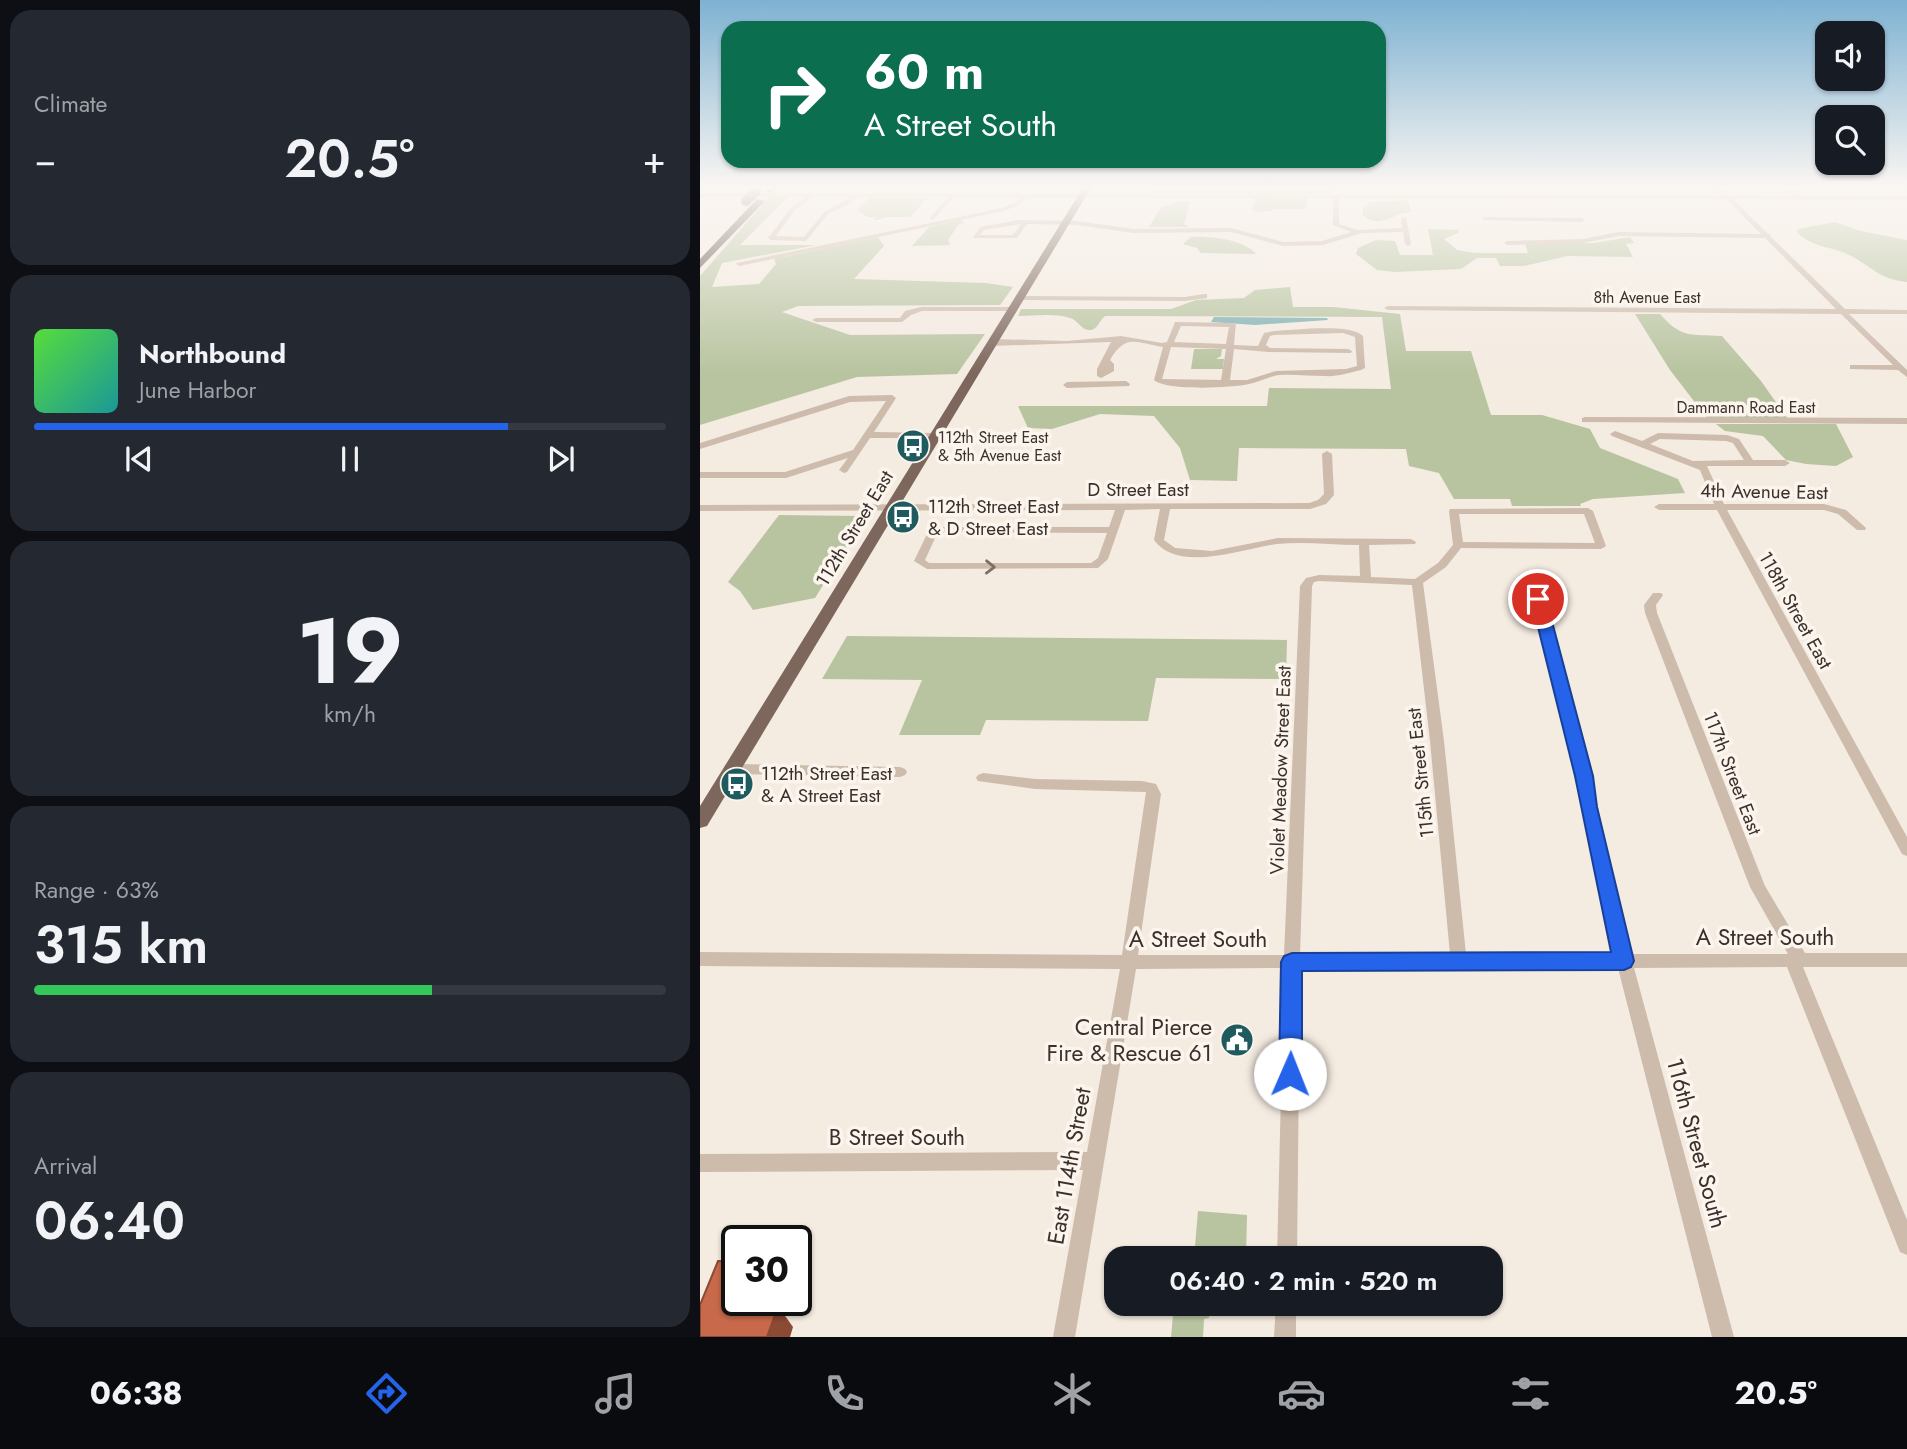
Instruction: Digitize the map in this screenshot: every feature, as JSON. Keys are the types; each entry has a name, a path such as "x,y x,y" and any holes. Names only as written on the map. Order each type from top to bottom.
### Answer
{"highway":[{"path":"700,265 715,248"}],"main road":[{"name":"112th Street East","path":"700,821 1049,248"}],"street":[{"path":"739,264 816,248"},
{"path":"1781,248 1907,375"},
{"path":"1020,298 1185,299 1204,296"},
{"name":"8th Avenue East","path":"1388,308 1907,312"},
{"path":"817,320 902,320 910,312 921,309 1013,309"},
{"path":"992,343 1025,343 1036,339 1043,343 1118,340 1168,345 1230,346 1263,357 1307,372 1325,374 1361,368 1359,336 1343,331 1274,332 1268,335 1263,357 1248,382 1197,386 1159,381 1161,361 1168,345 1176,325 1233,325 1230,346 1223,383"},
{"path":"1100,380 1101,369 1118,340 1121,329"},
{"path":"1263,357 1307,351 1358,351"},
{"path":"1853,368 1900,368"},
{"path":"1066,385 1100,380 1126,384"},
{"path":"700,446 849,399 889,397 893,401 844,470"},
{"name":"Dammann Road East","path":"1585,420 1907,421"},
{"path":"1615,433 1695,463 1785,463"},
{"path":"867,435 934,436"},
{"path":"1643,443 1658,436 1727,438 1736,441 1750,463"},
{"path":"700,475 786,475 856,452"},
{"name":"D Street East","path":"700,508 1310,506 1322,502 1329,495 1327,454"},
{"name":"118th Street East","path":"1695,463 1704,468 1720,508 1907,850"},
{"path":"1111,530 949,528 932,534 919,561 922,564 1084,568 1094,566 1103,559 1121,507"},
{"path":"1165,507 1159,540 1164,546 1192,553 1219,553 1278,541 1411,542"},
{"name":"4th Avenue East","path":"1659,507 1830,508 1842,512 1861,528"},
{"path":"989,529 998,509"},
{"path":"1364,542 1366,576 1418,582 1442,565 1458,545 1454,511 1588,511 1601,546 1458,545"},
{"name":"Violet Meadow Street East","path":"1287,1246 1292,962 1306,586 1310,580 1366,576"},
{"name":"115th Street East","path":"1418,582 1437,741 1458,961"},
{"name":"117th Street East","path":"1657,595 1650,605 1651,613 1744,854 1796,960 1907,1245"},
{"name":"116th Street South","path":"1538,599 1584,776 1588,807 1624,961 1723,1337"},
{"path":"731,769 900,772"},
{"name":"East 114th Street","path":"983,778 1035,784 1148,787 1154,793 1129,962 1064,1337"},
{"name":"A Street South","path":"700,959 1129,962 1907,960"},
{"name":"B Street South","path":"700,1163 1095,1161"},
{"path":"1286,1316 1286,1337"}],"green space":[{"path":"724,248 799,248 722,263 712,287 759,284 776,264 774,259 824,248 882,248 854,279 986,283 1013,287 1000,305 798,306 782,312 850,335 985,334 957,374 857,377 700,425 700,276"},
{"path":"1197,248 1249,248 1256,254 1201,253"},
{"path":"1358,248 1398,248 1400,255 1433,255 1432,248 1455,248 1475,253 1528,253 1527,248 1628,248 1633,257 1568,256 1524,266 1500,266 1496,258 1477,258 1461,269 1395,272 1377,270 1356,254"},
{"path":"1830,248 1907,248 1907,282 1881,275 1847,254"},
{"path":"1290,287 1293,307 1333,307 1400,314 1406,351 1471,351 1491,415 1542,415 1590,429 1600,448 1678,479 1685,493 1593,499 1580,504 1581,506 1512,506 1510,499 1454,499 1439,473 1409,466 1406,449 1239,448 1237,481 1190,480 1180,448 1154,416 1100,414 1052,429 1028,428 1018,406 1267,406 1269,388 1391,389 1382,317 1105,316 1096,327 1089,330 1064,316 1018,316 1021,309 1171,309 1196,300 1244,298 1255,290"},
{"path":"1635,314 1660,314 1675,328 1688,334 1722,336 1761,381 1787,418 1707,418 1670,370"},
{"path":"1194,349 1222,349 1221,356 1216,359 1224,359 1223,369 1191,369"},
{"path":"1716,424 1836,424 1853,457 1836,466 1786,460 1763,436 1725,431"},
{"path":"779,515 865,518 815,598 753,610 740,591 728,582"},
{"path":"847,636 1287,640 1286,679 1156,678 1148,721 986,720 980,735 899,735 922,680 822,679"},
{"path":"1198,1211 1247,1215 1246,1246 1195,1246"},
{"path":"1173,1316 1209,1316 1204,1319 1203,1337 1171,1337"}],"water":[{"path":"1214,317 1328,320 1255,325 1211,322"}],"building":[{"path":"718,1261 721,1261 721,1316 774,1316 767,1337 700,1337 700,1305"}],"place":[{"name":"112th Street East & 5th Avenue East","path":"913,446"},
{"name":"112th Street East & D Street East","path":"903,517"},
{"name":"112th Street East & A Street East","path":"737,784"},
{"name":"Central Pierce Fire & Rescue 61","path":"1237,1040"}],"route":[{"path":"1290,1074 1292,962 1624,961 1588,807 1584,776 1538,599"}]}
